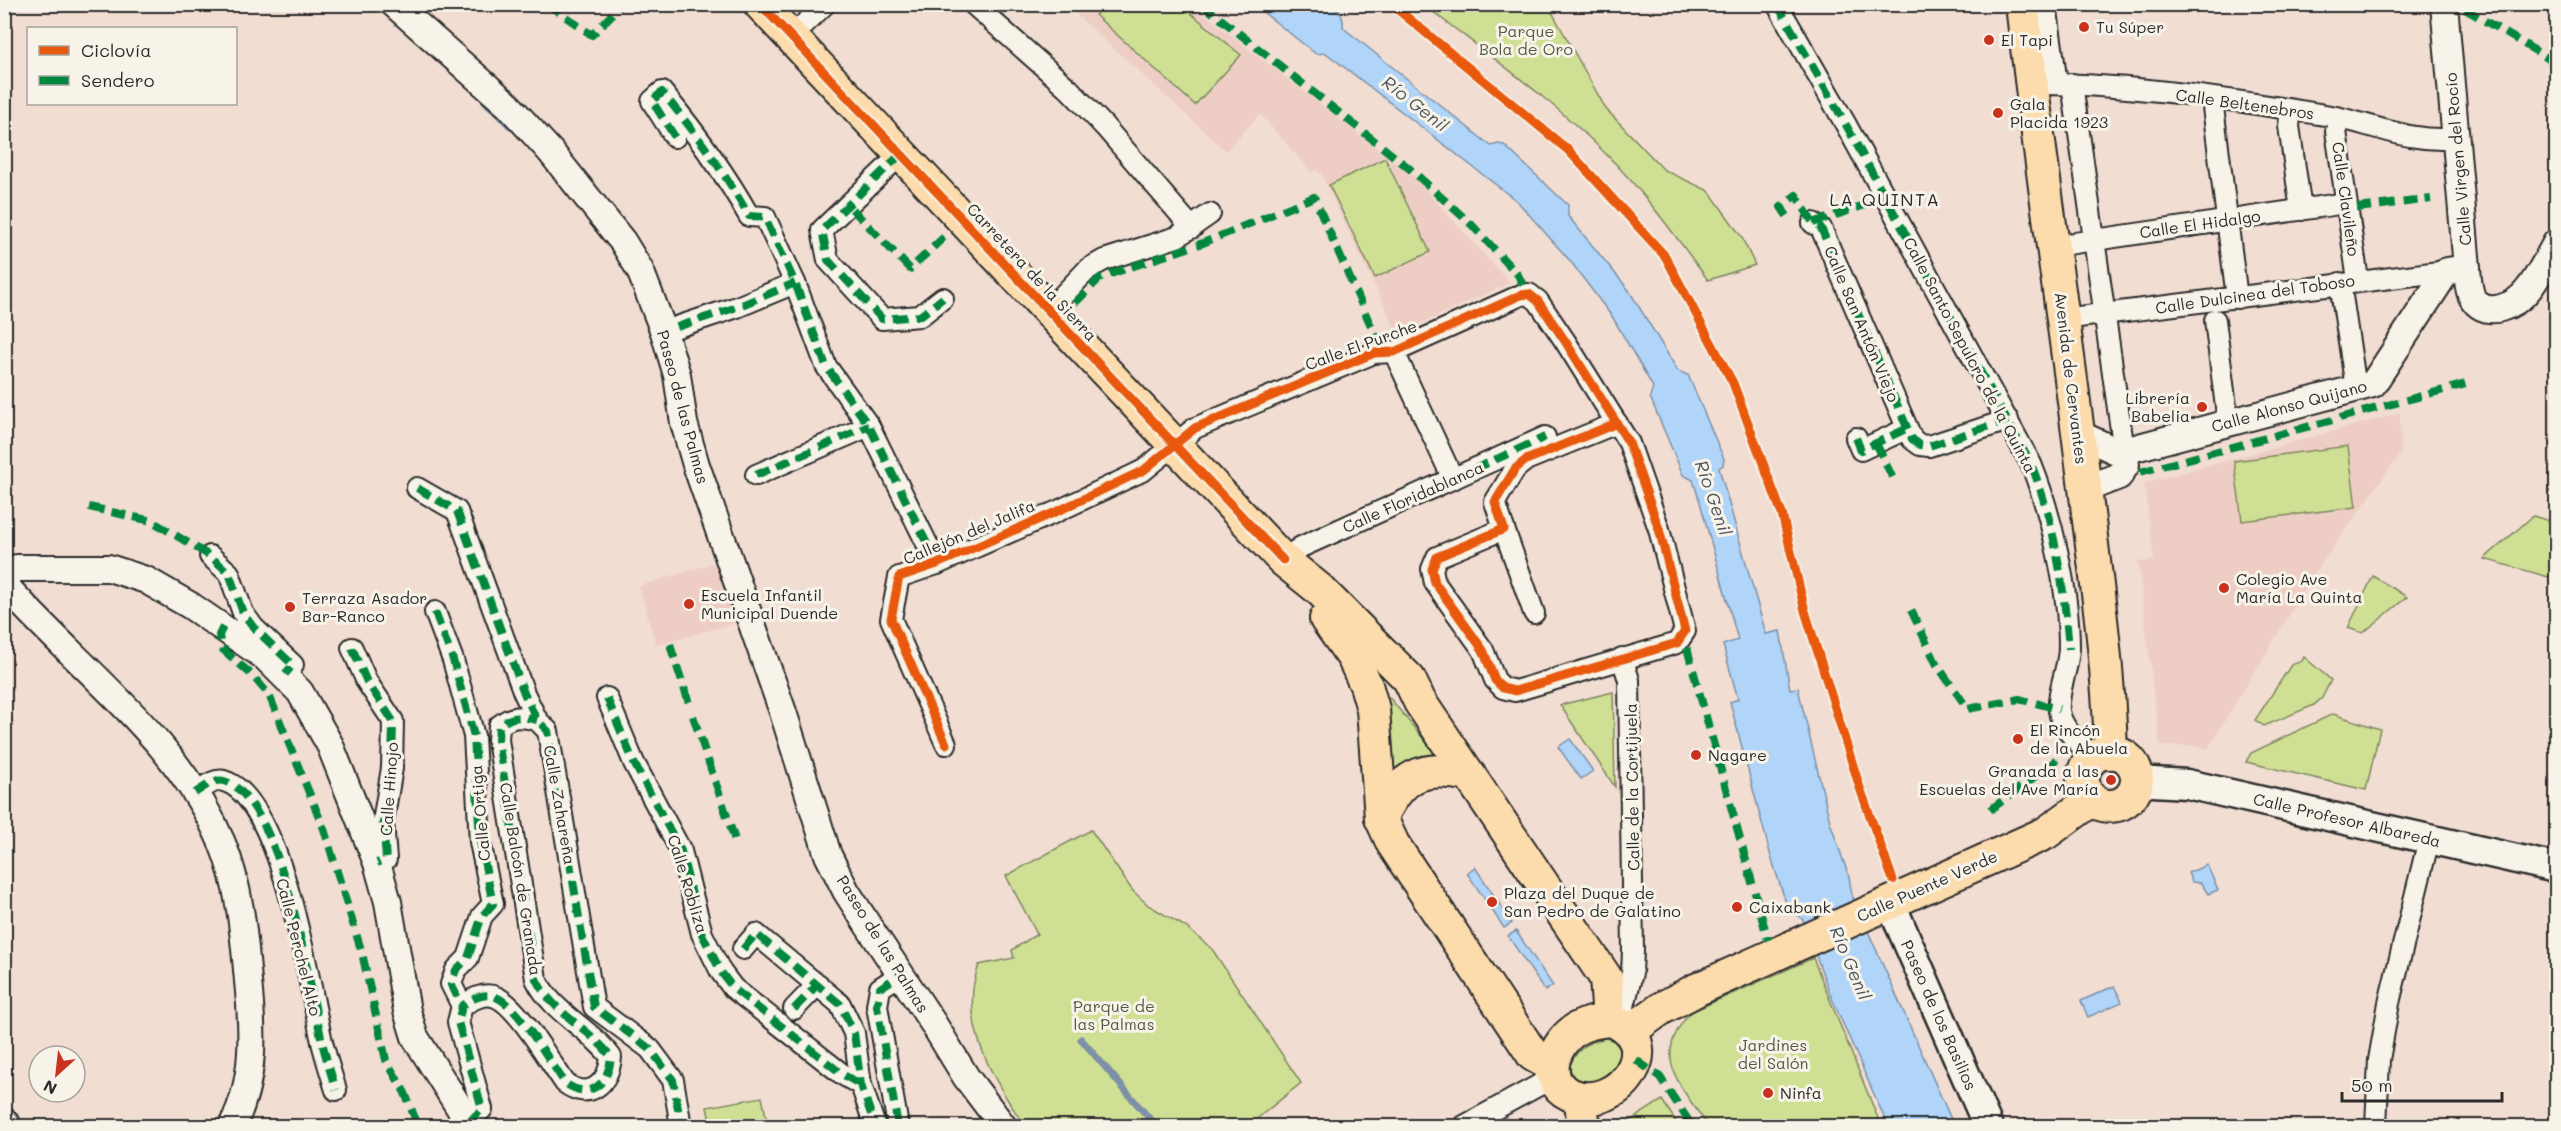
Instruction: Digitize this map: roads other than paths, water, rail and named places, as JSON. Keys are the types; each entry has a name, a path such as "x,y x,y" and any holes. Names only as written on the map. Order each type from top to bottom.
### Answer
{"main road":[{"name":"Carretera de la Sierra","path":"760,4 1282,560"},
{"name":"Avenida de Cervantes","path":"2022,4 2053,84 2054,246 2079,434 2109,694 2102,755"},
{"path":"1282,560 1318,589 1409,679 1420,702 1606,978 1620,1025 1637,1044 1636,1060 1631,1074 1623,1084 1597,1099 1583,1113 1562,1090 1553,1071 1533,1055 1393,843 1381,818 1372,709 1366,685 1341,636 1309,598 1282,560"},
{"path":"1366,685 1376,679 1395,682 1420,702"},
{"path":"2102,755 2124,756 2136,774 2136,781 2132,794 2122,803 2106,806 2090,798 2083,778 2084,771 2102,755"},
{"path":"1381,818 1392,795 1418,773 1448,771 1469,775"},
{"name":"Calle Profesor Albareda","path":"2136,781 2187,784 2556,868"},
{"name":"Calle Puente Verde","path":"1620,1025 2046,833 2082,807 2090,798"},
{"name":"Paseo de los Basilios","path":"1876,909 1988,1126"},
{"path":"1553,1071 1564,1038 1593,1022 1620,1025"}],"street":[{"name":"Paseo de las Palmas","path":"394,4 508,105 537,136 623,242 640,270 670,353 684,423 696,465 780,701 828,855 846,891 998,1125"},
{"path":"791,37 825,4"},
{"path":"973,4 1069,89 1192,228"},
{"name":"Calle Santo Sepulcro de la Quinta","path":"1777,4 2008,420 2042,490 2064,591 2069,649 2059,709 2063,725 2102,755"},
{"name":"Avenida de Cervantes","path":"2046,4 2053,84 2094,240 2124,451"},
{"name":"Calle Virgen del Rocío","path":"2444,4 2456,138 2457,269 2475,301 2484,309 2508,306 2522,296 2556,243"},
{"name":"Calle Beltenebros","path":"2053,84 2212,99 2339,118 2435,141 2456,138"},
{"path":"675,137 652,101 662,92 703,142 726,175 749,216 765,217 795,283 826,366 869,426 937,564"},
{"path":"2212,99 2236,297"},
{"path":"2291,110 2289,126 2301,210"},
{"name":"Calle Clavileño","path":"2339,118 2336,131 2346,203 2356,388"},
{"path":"901,154 822,230 828,260 882,319 920,316 943,298"},
{"name":"Calle El Hidalgo","path":"2054,246 2346,203"},
{"path":"1048,311 1088,269 1104,260 1177,237 1210,214"},
{"name":"Calle San Antón Viejo","path":"1813,223 1821,228 1912,439 1920,445 1929,446 2008,420"},
{"name":"Calle Dulcinea del Toboso","path":"2063,319 2457,269"},
{"name":"Calle Alonso Quijano","path":"2124,451 2373,384 2457,269"},
{"path":"678,327 737,307 795,283"},
{"name":"Calle El Purche","path":"1174,445 1195,428 1374,353 1394,352 1521,295 1528,294 1538,301 1617,423"},
{"path":"2215,320 2228,423"},
{"path":"1394,352 1453,479"},
{"path":"1504,529 1437,558 1432,569 1435,583 1484,650 1495,680 1503,688 1515,691 1677,643 1684,631 1659,529 1629,443 1617,423 1526,460 1515,469 1496,502 1534,613"},
{"path":"756,474 869,426"},
{"path":"1856,438 1861,450 1906,429"},
{"path":"2079,434 2116,451 2124,451 2126,465 2119,476 2085,489"},
{"name":"Calle Floridablanca","path":"1282,560 1301,548 1545,436"},
{"name":"Callejón del Jalifa","path":"946,744 891,619 899,578 937,564 1144,470 1174,445"},
{"name":"Calle Zahareña","path":"417,488 457,511 524,693 537,720 548,731 594,1007 650,1049 673,1080 681,1126"},
{"path":"210,556 229,573 243,613 254,628 293,665 285,674"},
{"path":"232,1126 246,1094 252,1061 244,935 235,886 223,844 195,792 163,747 28,611 11,576 109,568 146,580 215,622 285,674 313,711 330,746 377,863 388,902 407,1011 416,1037 470,1124 482,1109 458,1022 462,1006"},
{"name":"Calle Ortiga","path":"435,612 453,660 474,736 480,842 493,904 482,916 468,958 456,970 452,984 462,1006"},
{"path":"2069,649 2104,646"},
{"name":"Calle Hinojo","path":"352,648 367,682 393,721 392,768 383,822 386,859 377,863"},
{"name":"Calle de la Cortijuela","path":"1620,1025 1632,973 1634,911 1629,680 1622,658"},
{"name":"Calle Robliza","path":"607,698 634,763 681,851 702,934 721,972 733,988 842,1074 861,1085"},
{"name":"Calle Balcón de Granada","path":"462,1006 476,996 494,996 510,1005 565,1083 575,1090 587,1090 603,1083 610,1071 611,1057 602,1044 556,1008 544,994 536,979 498,740 499,726 507,719 520,715 537,720"},
{"name":"Calle Perchel Alto","path":"195,792 218,780 225,781 243,793 260,814 293,904 323,1045 336,1090"},
{"path":"2376,1126 2379,1060 2389,1003 2429,839"},
{"path":"743,949 756,934 840,1004 854,1033 861,1085 875,1126"},
{"path":"898,1126 877,1006 880,988 901,974"},
{"path":"794,1009 818,984"},
{"path":"1464,1126 1553,1071"},
{"path":"4,1122 8,1126"}],"water":[{"name":"Río Genil","path":"1316,4 1333,7 1340,14 1346,30 1491,146 1504,145 1568,205 1568,216 1628,289 1678,371 1688,375 1724,459 1723,465 1719,468 1766,634 1780,631 1790,689 1798,688 1830,822 1849,877 1852,895 1954,1126 1888,1126 1830,994 1803,920 1786,903 1771,857 1730,702 1738,699 1723,645 1738,640 1700,502 1693,480 1683,475 1650,397 1653,387 1613,318 1571,262 1518,202 1326,53 1316,54 1254,5"},
{"path":"1570,739 1593,771 1581,779 1558,747"},
{"path":"2207,865 2218,890 2208,894 2201,883 2192,882 2188,873"},
{"path":"1475,867 1512,923 1504,928 1467,873"},
{"path":"1516,931 1553,986 1545,991 1508,936"},
{"path":"2114,986 2122,1002 2088,1017 2081,1001"}],"waterway":[{"path":"485,101 509,125"},
{"path":"1081,1039 1156,1126"}],"place":[{"name":"Tu Súper","path":"2084,27"},
{"name":"El Tapi","path":"1989,40"},
{"name":"Gala Placida 1923","path":"1998,113"},
{"name":"Librería Babelia","path":"2202,407"},
{"name":"Colegio Ave María La Quinta","path":"2224,588"},
{"name":"Escuela Infantil Municipal Duende","path":"689,604"},
{"name":"Terraza Asador Bar-Ranco","path":"290,607"},
{"name":"El Rincón de la Abuela","path":"2018,739"},
{"name":"Nagare","path":"1696,755"},
{"name":"Granada a las Escuelas del Ave María","path":"2111,780"},
{"name":"Plaza del Duque de San Pedro de Galatino","path":"1492,902"},
{"name":"Caixabank","path":"1737,907"},
{"name":"Ninfa","path":"1768,1093"}],"district":[{"name":"LA QUINTA","path":"1885,200"}],"park label":[{"name":"Parque Bola de Oro","path":"1526,40"},
{"name":"Parque de las Palmas","path":"1114,1015"},
{"name":"Jardines del Salón","path":"1773,1054"}]}
